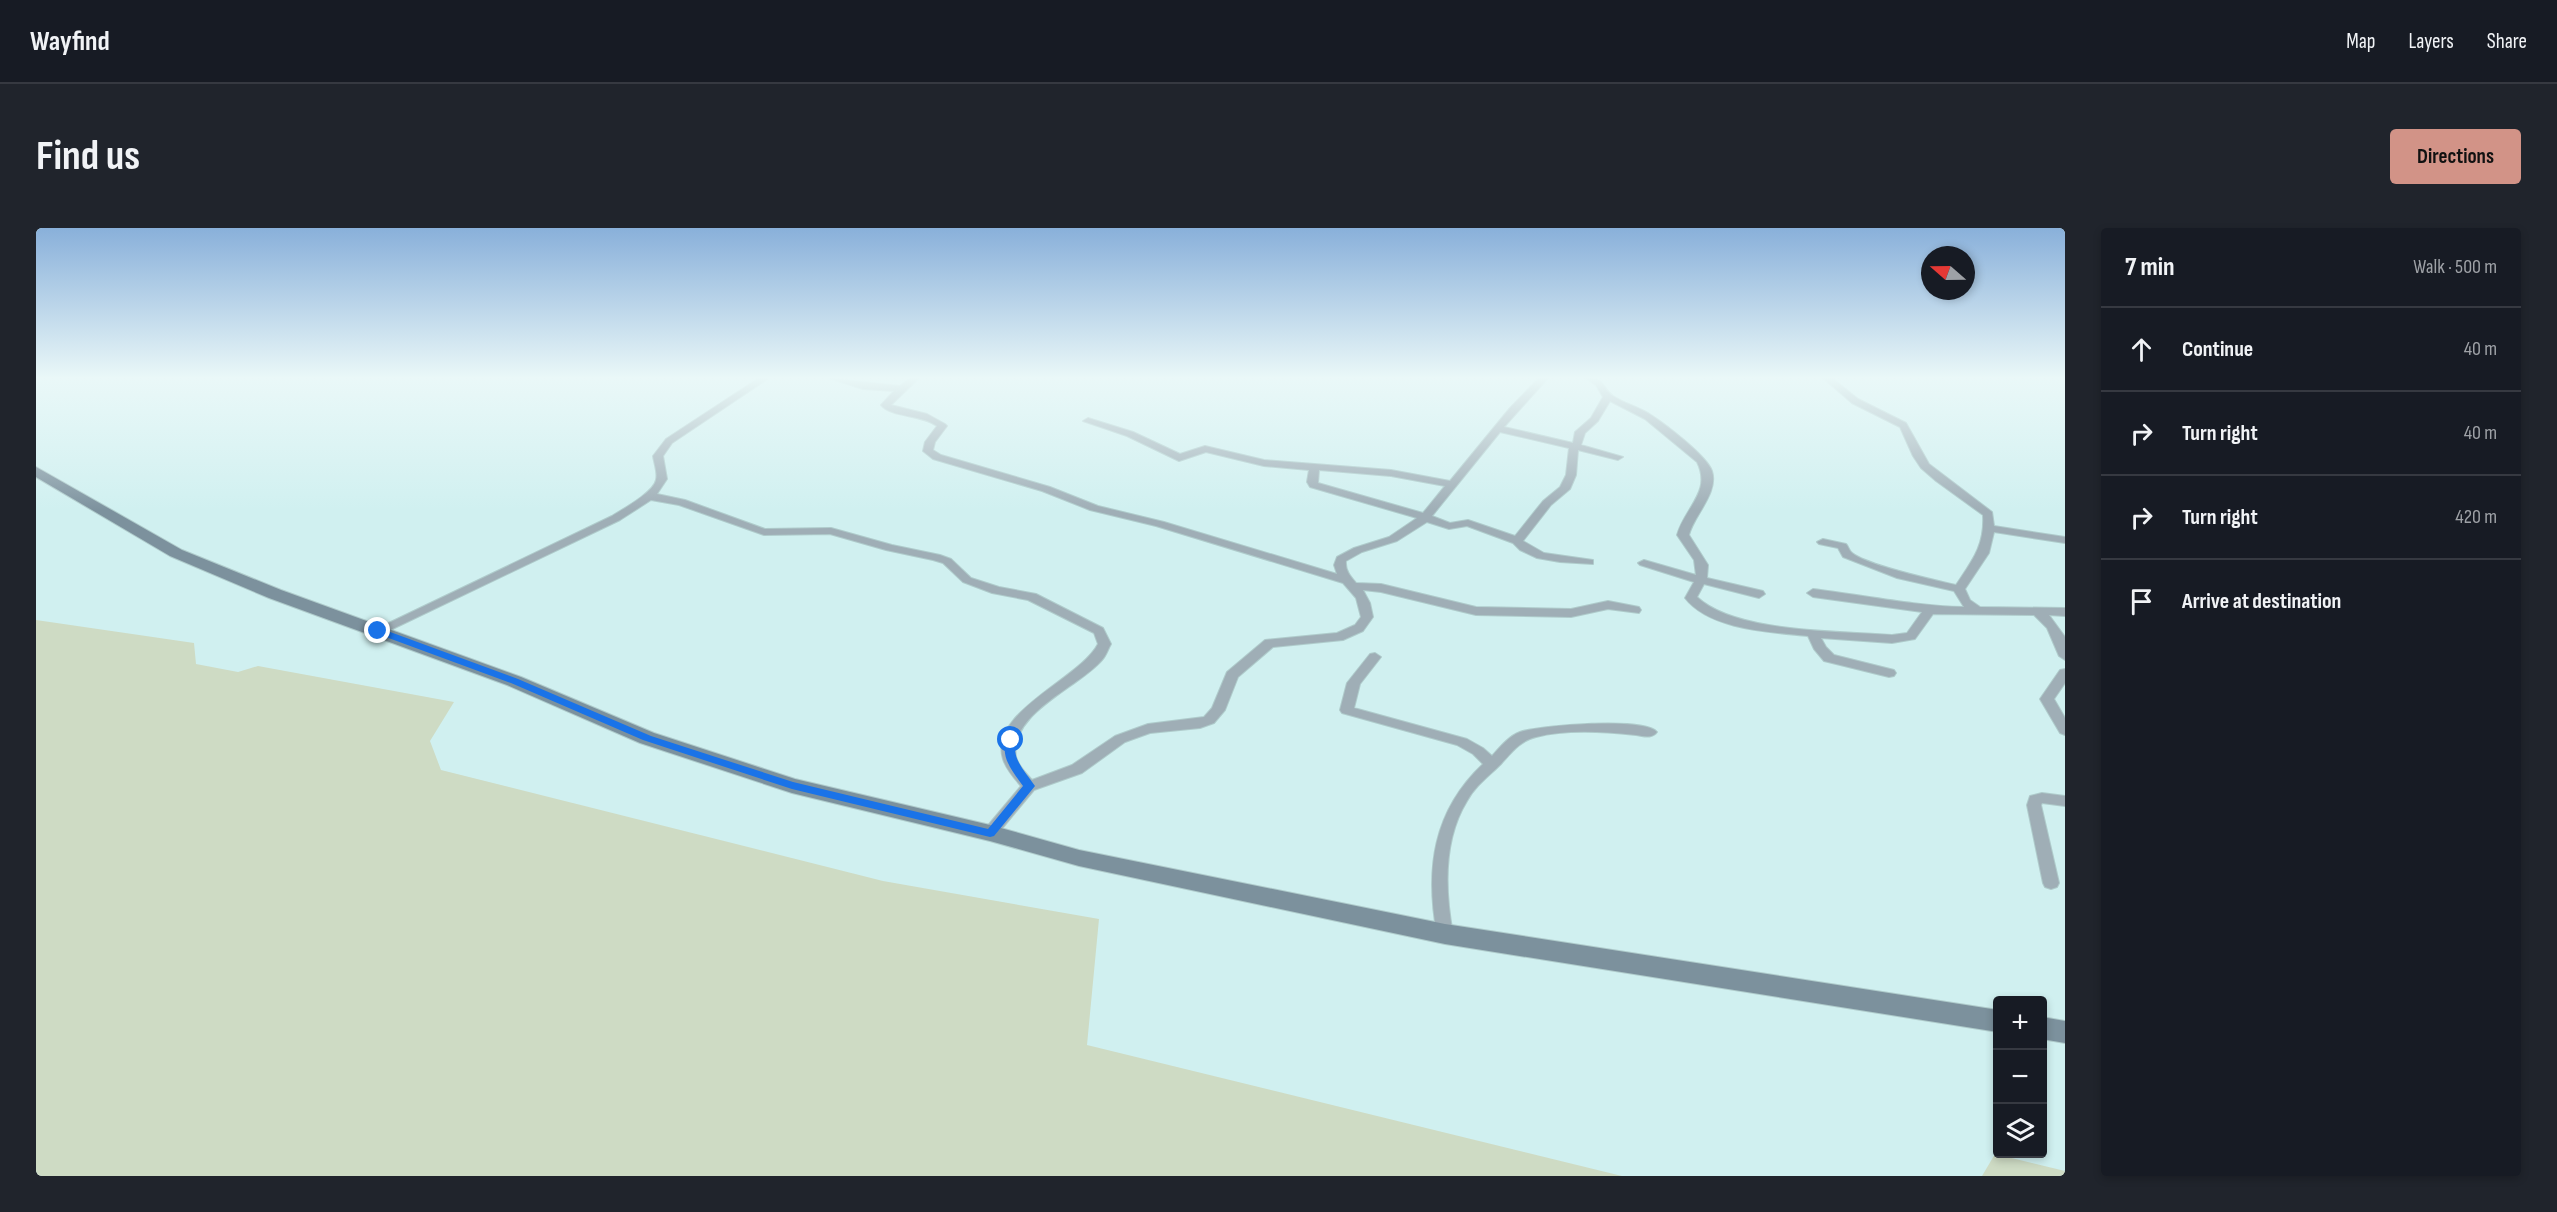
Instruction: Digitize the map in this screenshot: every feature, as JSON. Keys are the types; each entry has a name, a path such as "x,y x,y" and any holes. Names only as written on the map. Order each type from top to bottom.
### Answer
{"main road":[{"path":"36,471 176,553 275,594 514,681 647,738 792,786 990,833 1079,858 1445,934 1993,1020"},
{"path":"2047,1029 2065,1032"}],"street":[{"path":"378,631 597,528 649,496 658,487 662,478 658,456 663,446 697,422"},
{"path":"938,422 942,426 928,446 928,451 937,457 1046,489 1094,508 1160,524 1350,583 1392,590 1476,611 1571,613 1608,605 1635,610"},
{"path":"1092,422 1130,434 1179,458 1204,448 1264,463 1314,469 1391,473 1454,485"},
{"path":"990,833 1029,786 1077,769 1132,733 1209,720 1218,710 1232,675 1269,643 1339,638 1359,628 1367,617 1365,606 1339,565 1341,559 1348,554 1394,539 1425,518 1505,422"},
{"path":"1517,541 1547,503 1569,483 1574,446 1578,443 1582,429 1592,422"},
{"path":"1654,422 1701,460 1710,476 1698,507 1686,522 1683,535 1700,559 1702,579 1693,590 1691,598 1701,609 1767,628 1904,638 1911,636 1929,610"},
{"path":"1898,422 1908,430 1914,451 1924,465 1988,514 1989,528 1983,553 1959,589"},
{"path":"1500,429 1618,458"},
{"path":"1314,469 1312,477 1314,485 1452,527 1468,523 1517,541 1526,549 1541,555 1589,562"},
{"path":"649,496 681,502 764,532 831,531 890,548 936,557 947,561 975,583 1032,597 1099,631 1105,637 1103,652 1092,664 1032,706 1015,730 1008,748 1018,772 1029,786"},
{"path":"1989,528 2065,540"},
{"path":"1823,542 1842,546 1850,557 1901,576 1959,589"},
{"path":"1644,562 1759,594"},
{"path":"1959,589 1965,602 1975,609"},
{"path":"1813,593 1911,604 1929,610 2065,612"},
{"path":"2036,611 2058,632 2065,656"},
{"path":"1813,633 1820,649 1829,658 1889,673"},
{"path":"1375,657 1353,683 1347,710 1462,742 1492,764"},
{"path":"2065,673 2062,681 2047,694 2047,699 2065,730"},
{"path":"1445,934 1439,908 1439,885 1450,822 1457,803 1492,764 1522,736 1539,732 1605,727 1650,732"},
{"path":"2051,883 2034,805 2035,800 2042,798 2065,801"}],"green space":[{"path":"36,620 194,643 196,664 238,672 258,666 454,702 430,741 441,770 883,881 1099,919 1087,1045 1622,1176 36,1176"},
{"path":"1993,1157 2011,1158 2065,1171 2065,1176 1982,1176"}],"route":[{"path":"378,631 514,681 647,738 792,786 990,833 1029,786 1013,764 1008,748 1011,740"}]}
